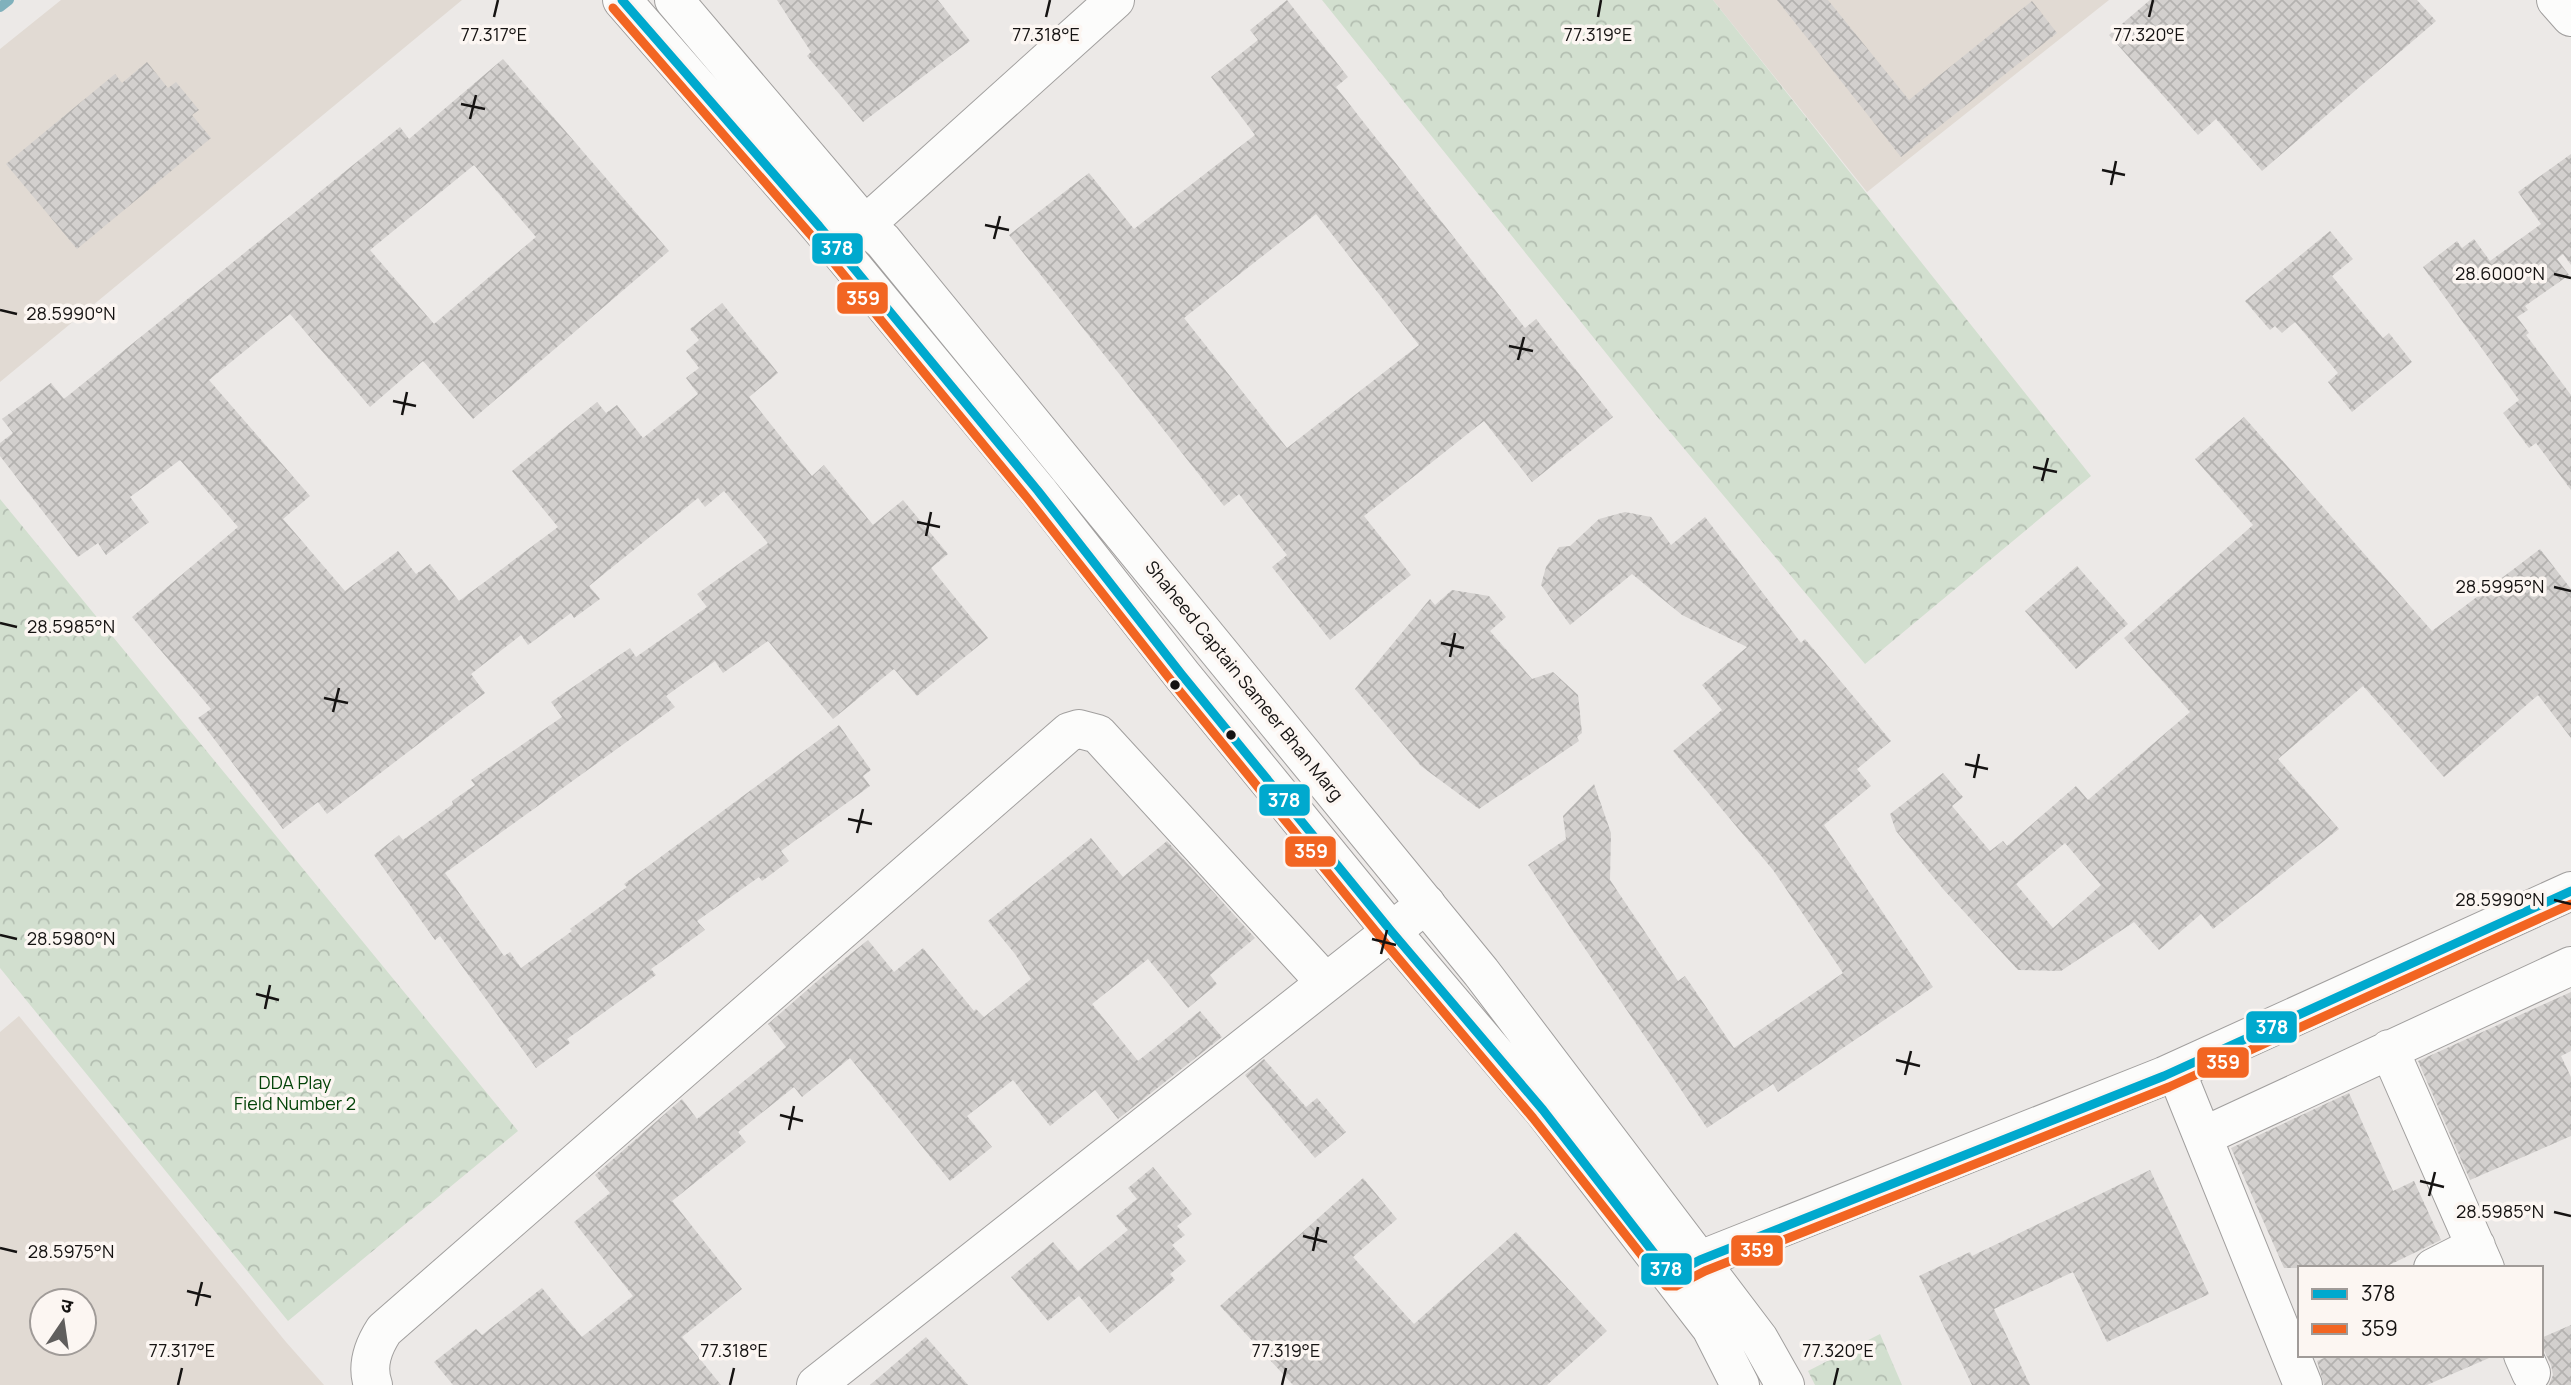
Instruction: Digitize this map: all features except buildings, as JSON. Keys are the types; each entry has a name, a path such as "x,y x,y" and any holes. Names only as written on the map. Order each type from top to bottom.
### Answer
{"street":[{"name":"Shaheed Captain Sameer Bhan Marg","path":"622,0 819,226 1038,491 1182,676 1391,932 1543,1110 1685,1268 1759,1339 1785,1385"},
{"name":"Shaheed Captain Sameer Bhan Marg","path":"674,0 865,225 883,241 1481,972 1685,1268 1740,1385"},
{"path":"865,225 1115,0"},
{"path":"2556,0 2571,17"},
{"path":"1038,491 1068,467"},
{"path":"373,1385 370,1363 373,1346 384,1330 1069,732 1079,729 1098,734 1326,983"},
{"path":"1685,1268 2176,1071 2571,891"},
{"path":"816,1385 1426,904"},
{"path":"2203,1136 2571,966"},
{"path":"2389,1049 2480,1257 2442,1266"},
{"path":"2176,1071 2292,1339 2303,1385"}],"shaded area":[{"path":"61,0 462,0 0,382 0,49"},
{"path":"1713,0 2109,0 1867,192"},
{"path":"19,1016 324,1385 0,1385 0,1032"}],"green space":[{"path":"1322,0 1713,0 2091,476 1865,664 1655,414"},
{"name":"DDA Play Field Number 2","path":"0,499 518,1131 288,1321 0,968"},
{"path":"1880,1334 1902,1385 1815,1385 1808,1371"}],"waterway":[{"path":"0,7 9,0"}],"transit line":[{"name":"378","path":"622,0 819,226 1038,491 1182,675 1391,931 1543,1110 1671,1275 1700,1260 2164,1076 2571,891"},
{"name":"359","path":"613,8 810,234 1028,499 1173,683 1382,939 1533,1118 1666,1286 1676,1286 1705,1271 2169,1087 2571,904"}]}
